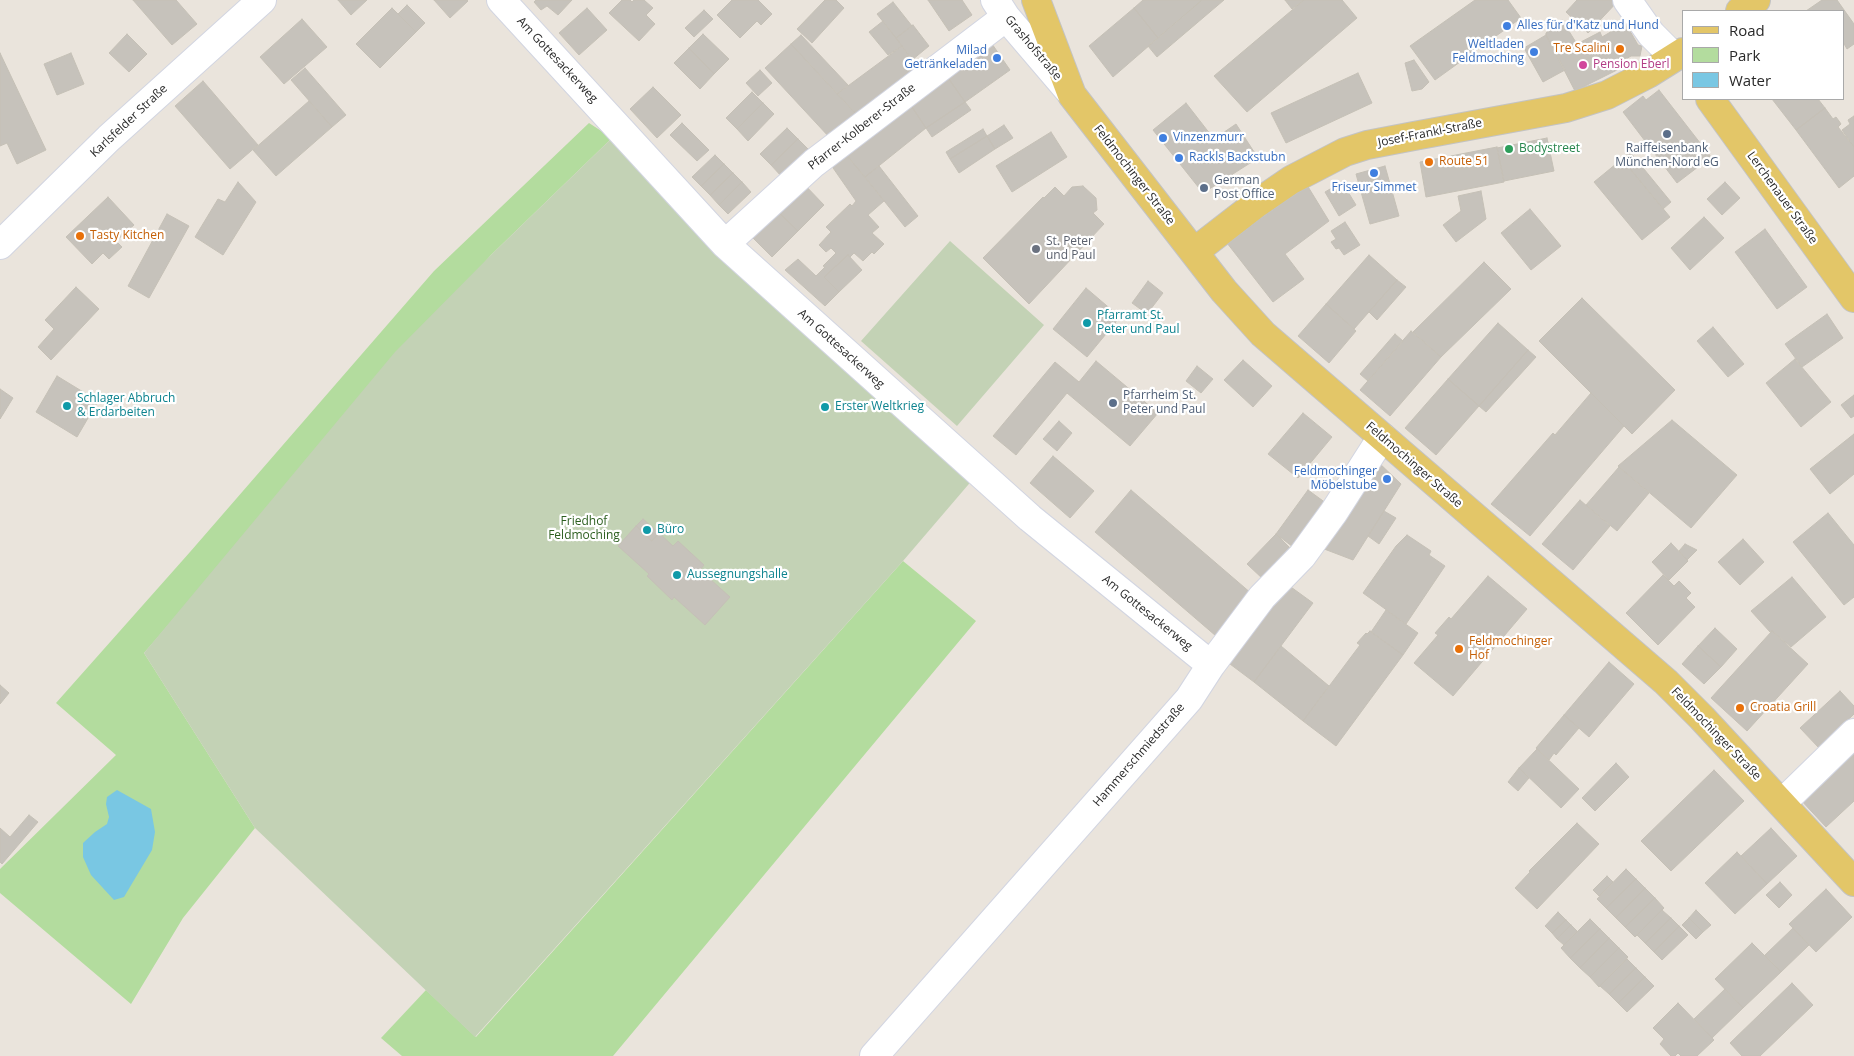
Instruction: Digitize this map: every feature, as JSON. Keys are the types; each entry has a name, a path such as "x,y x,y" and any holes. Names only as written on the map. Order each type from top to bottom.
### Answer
{"main road":[{"name":"Feldmochinger Straße","path":"1036,0 1072,95 1224,291 1263,334 1666,682 1782,803 1854,882"},
{"path":"1741,10 1756,0"},
{"name":"Josef-Frankl-Straße","path":"1194,252 1256,204 1291,180 1345,152 1367,145 1566,108 1608,95 1680,58"},
{"name":"Lerchenauer Straße","path":"1711,100 1854,298"}],"street":[{"name":"Karlsfelder Straße","path":"0,245 109,138 262,0"},
{"name":"Am Gottesackerweg","path":"501,0 726,244 1030,518 1211,665"},
{"path":"1627,0 1651,34 1680,58"},
{"name":"Pfarrer-Kolberer-Straße","path":"726,244 814,163 1000,9"},
{"name":"Grashofstraße","path":"1000,9 1072,95"},
{"name":"Hammerschmiedstraße","path":"874,1056 1189,699 1211,665 1262,598 1302,556 1334,512 1382,437"},
{"path":"1782,803 1854,733"}],"green space":[{"path":"589,123 612,138 491,255 144,653 255,828 183,918 131,1004 0,893 0,869 116,755 56,703 434,271"},
{"name":"Friedhof Feldmoching","path":"612,138 974,478 903,561 475,1037 255,828 144,653 395,352 491,255"},
{"path":"950,241 1044,325 957,426 861,341"},
{"path":"903,561 976,621 613,1056 402,1056 381,1038 426,990 476,1037"}],"water":[{"path":"117,790 151,809 155,832 152,850 124,897 114,900 91,875 83,857 83,843 107,824 109,817 106,804 107,797"}],"building":[{"path":"133,0 176,0 197,24 172,45"},
{"path":"338,0 367,0 351,15"},
{"path":"434,0 467,0 468,1 450,18"},
{"path":"536,0 572,0 558,15 547,6 541,10 534,2"},
{"path":"622,0 630,0 632,2 634,0 644,0 653,8 646,15 655,24 639,41 609,13"},
{"path":"732,0 758,0 772,14 761,25 757,21 740,38 717,15"},
{"path":"825,0 836,0 844,8 812,43 797,29"},
{"path":"928,0 962,0 972,15 949,31"},
{"path":"1143,0 1202,0 1158,38 1134,8"},
{"path":"1202,0 1224,0 1157,57 1148,46"},
{"path":"1285,0 1304,0 1292,9"},
{"path":"1304,0 1342,0 1357,18 1247,112 1214,76"},
{"path":"1475,0 1508,0 1521,18 1435,80 1410,46"},
{"path":"1577,0 1619,0 1588,33 1566,12"},
{"path":"1822,0 1837,0 1854,24 1854,44 1847,49 1844,44 1844,10 1807,10"},
{"path":"893,2 912,26 896,38 877,14"},
{"path":"407,5 425,23 416,32 398,14"},
{"path":"392,8 416,32 380,68 356,44"},
{"path":"587,8 607,30 579,55 559,33"},
{"path":"1134,8 1158,38 1113,77 1089,46"},
{"path":"704,10 713,19 694,37 685,28"},
{"path":"302,19 327,47 284,84 260,57"},
{"path":"1562,20 1577,44 1600,32 1602,37 1619,27 1620,23 1630,25 1630,31 1638,45 1642,46 1640,56 1631,56 1619,63 1621,68 1575,91 1546,35"},
{"path":"883,21 902,46 888,55 869,32"},
{"path":"913,25 929,46 912,60 896,38"},
{"path":"127,34 147,54 129,72 109,53"},
{"path":"703,34 729,59 714,74 689,48"},
{"path":"801,35 848,85 837,94 791,44"},
{"path":"1546,35 1565,70 1543,82 1524,48"},
{"path":"990,41 1010,70 965,102 944,72"},
{"path":"791,44 858,116 830,138 765,68"},
{"path":"902,46 920,70 858,116 837,94"},
{"path":"689,48 714,74 700,89 674,63"},
{"path":"0,53 46,150 17,164 7,143 0,146"},
{"path":"71,53 84,84 57,95 44,64"},
{"path":"1414,60 1429,82 1422,89 1412,91 1405,63"},
{"path":"305,68 346,115 332,127 291,80"},
{"path":"760,70 772,83 758,96 746,83"},
{"path":"944,72 965,102 926,128 906,98"},
{"path":"1358,73 1372,103 1286,143 1271,113"},
{"path":"203,81 258,145 230,169 175,106"},
{"path":"653,87 681,115 657,138 630,109"},
{"name":"Raiffeisenbank München-Nord eG","path":"1659,90 1711,157 1677,183 1623,112 1643,96 1646,100"},
{"path":"752,92 763,103 737,129 726,118"},
{"path":"906,98 926,128 865,177 842,150"},
{"path":"1773,100 1819,100 1825,108 1796,130"},
{"path":"309,101 332,127 276,176 253,150"},
{"path":"965,102 971,110 932,137 926,128"},
{"path":"763,103 774,114 748,141 737,129"},
{"path":"1186,103 1214,139 1236,124 1258,158 1203,193 1153,130"},
{"path":"1825,108 1833,119 1836,117 1839,121 1841,124 1838,127 1854,147 1854,176 1839,188 1796,130"},
{"path":"1854,116 1854,147 1842,130 1850,124 1848,120"},
{"path":"682,123 709,150 697,161 670,135"},
{"path":"1004,125 1013,138 995,149 987,136"},
{"path":"787,128 798,139 771,165 760,154"},
{"path":"983,129 987,136 950,159 946,152"},
{"path":"1051,132 1067,157 1012,192 996,166"},
{"path":"987,136 995,149 959,173 950,159"},
{"path":"1547,138 1554,171 1504,181 1497,148"},
{"path":"798,139 809,150 782,177 771,165"},
{"path":"1497,147 1504,182 1426,197 1420,162"},
{"path":"1630,152 1671,202 1663,209 1622,159"},
{"path":"846,154 884,201 868,215 879,227 872,233 884,244 863,261 854,253 850,257 848,255 824,277 839,292 825,306 785,270 798,259 816,276 836,253 831,248 826,252 819,245 831,232 826,227 850,204 852,206 856,201 831,165"},
{"path":"715,155 724,164 701,186 692,177"},
{"path":"1622,159 1670,217 1642,240 1594,182"},
{"path":"724,164 733,173 710,195 701,186"},
{"path":"879,166 918,216 905,227 865,177"},
{"path":"1385,166 1399,216 1370,224 1356,174"},
{"path":"733,173 742,182 719,205 710,195"},
{"path":"238,182 256,202 223,255 195,237 218,199 225,202"},
{"path":"742,182 751,192 728,214 719,205"},
{"path":"802,182 824,205 798,231 775,209"},
{"path":"1342,182 1356,205 1339,216 1325,192"},
{"path":"1725,182 1740,198 1722,215 1707,199"},
{"path":"1307,185 1329,221 1285,254 1304,279 1273,302 1227,243"},
{"name":"St. Peter und Paul","path":"1083,186 1096,198 1097,210 1093,213 1104,224 1029,304 983,258 1055,187 1064,196 1072,187"},
{"path":"1481,191 1486,219 1456,242 1443,225 1461,211 1458,196"},
{"path":"108,197 134,225 116,241 122,247 109,259 103,253 92,264 66,237"},
{"path":"775,209 798,231 772,257 749,234"},
{"path":"1530,209 1561,246 1531,270 1501,233"},
{"path":"167,214 189,226 149,298 128,286"},
{"path":"1704,217 1724,238 1690,270 1671,248"},
{"path":"1345,222 1360,245 1344,255 1331,242 1336,239 1331,231"},
{"path":"1765,229 1807,287 1777,309 1735,252"},
{"path":"848,255 862,270 839,292 824,277"},
{"path":"1369,255 1397,280 1354,329 1326,304"},
{"path":"1484,262 1511,289 1441,357 1413,332"},
{"path":"1397,280 1406,287 1377,320 1369,312"},
{"path":"1148,281 1163,293 1147,314 1132,303"},
{"path":"76,287 99,309 51,360 38,347 54,329 45,320"},
{"name":"Pfarramt St. Peter und Paul","path":"1086,288 1120,317 1087,357 1053,329"},
{"path":"1582,298 1675,390 1632,434 1539,341"},
{"path":"1326,304 1356,331 1329,363 1298,336"},
{"path":"1827,314 1843,338 1802,367 1785,344"},
{"path":"1498,323 1528,350 1479,406 1448,379"},
{"path":"1713,327 1744,364 1728,377 1697,341"},
{"path":"1411,331 1441,357 1390,416 1360,390"},
{"path":"1395,334 1403,341 1368,381 1360,374"},
{"path":"1528,350 1536,357 1486,412 1479,406"},
{"path":"1795,359 1831,402 1801,427 1766,383"},
{"path":"1243,360 1272,386 1253,407 1224,380"},
{"name":"Pfarrheim St. Peter und Paul","path":"1096,361 1158,413 1130,446 1067,393 1016,455 993,436 1055,362 1079,382"},
{"path":"1197,366 1213,379 1201,393 1186,381"},
{"name":"Schlager Abbruch & Erdarbeiten","path":"57,376 98,401 77,437 36,412"},
{"path":"1448,379 1479,406 1436,455 1405,428"},
{"path":"0,389 13,398 0,419"},
{"path":"1591,393 1624,426 1530,536 1491,504"},
{"path":"1854,395 1854,416 1851,418 1841,405"},
{"path":"1303,413 1332,437 1298,478 1268,454"},
{"path":"1672,420 1737,475 1691,528 1618,466"},
{"path":"1059,421 1072,433 1057,451 1043,439"},
{"path":"1854,434 1854,474 1830,494 1810,469"},
{"path":"1053,456 1094,491 1070,518 1030,483"},
{"path":"1376,460 1401,484 1353,560 1319,547"},
{"path":"1619,467 1649,493 1617,531 1586,505"},
{"path":"1131,490 1252,594 1216,636 1095,532"},
{"path":"1308,490 1330,506 1297,550 1276,534"},
{"path":"1580,500 1610,526 1573,570 1542,544"},
{"path":"1384,511 1396,518 1379,544 1368,536"},
{"path":"1828,513 1854,545 1854,597 1844,605 1793,542"},
{"name":"Büro","path":"643,519 659,533 652,541 636,526"},
{"name":"Aussegnungshalle","path":"636,526 652,541 659,533 673,546 678,541 704,565 700,570 730,597 705,625 674,597 672,600 647,576 649,574 618,546"},
{"path":"1276,534 1292,550 1264,580 1247,564"},
{"path":"1407,535 1431,551 1429,555 1445,566 1406,624 1363,593 1396,546"},
{"path":"1743,539 1764,562 1740,585 1718,562"},
{"path":"1671,543 1688,561 1669,580 1652,562"},
{"path":"1685,544 1697,550 1687,560 1679,551"},
{"path":"1663,575 1674,586 1679,581 1691,593 1686,598 1695,607 1658,645 1626,613"},
{"name":"Feldmochinger Hof","path":"1488,576 1527,609 1453,696 1414,663 1438,635 1435,633 1449,617 1451,619"},
{"path":"1792,577 1826,617 1791,647 1772,631 1770,632 1751,611"},
{"path":"1284,582 1313,603 1254,682 1226,661"},
{"path":"1386,610 1418,633 1403,655 1371,632"},
{"path":"1715,628 1737,649 1721,667 1698,646"},
{"path":"1370,631 1403,655 1336,746 1303,721 1360,645 1357,643"},
{"path":"1772,631 1808,664 1747,731 1711,698"},
{"path":"1281,646 1329,686 1303,721 1254,682"},
{"path":"1698,646 1721,667 1704,684 1682,664"},
{"path":"1609,662 1634,684 1589,737 1564,715"},
{"path":"0,685 9,693 0,704"},
{"path":"1840,691 1854,706 1854,714 1819,748 1800,728"},
{"path":"1564,715 1579,728 1556,755 1554,753 1549,760 1536,748"},
{"path":"1854,747 1854,801 1826,827 1799,798"},
{"path":"1537,749 1579,789 1561,808 1519,768"},
{"path":"1616,763 1629,777 1595,811 1582,798"},
{"path":"1519,768 1529,778 1518,791 1508,782"},
{"path":"1714,770 1744,801 1671,871 1641,841"},
{"path":"29,815 38,822 2,864 0,862 0,828 10,837"},
{"path":"1577,823 1599,844 1537,909 1515,888 1529,871"},
{"path":"1771,828 1797,856 1767,884 1741,856"},
{"path":"1737,852 1767,884 1735,914 1705,883"},
{"path":"1626,869 1636,879 1606,908 1597,899"},
{"path":"1607,876 1613,882 1599,896 1593,890"},
{"path":"1636,879 1645,888 1616,918 1606,908"},
{"path":"1780,882 1792,895 1779,908 1766,895"},
{"path":"1645,888 1655,898 1625,927 1616,918"},
{"path":"1826,889 1852,917 1816,952 1789,924"},
{"path":"1655,898 1664,908 1635,937 1625,927"},
{"path":"1662,910 1671,918 1645,943 1637,935"},
{"path":"1696,910 1711,925 1703,932 1689,918"},
{"path":"1558,912 1566,920 1552,933 1545,926"},
{"path":"1671,918 1679,926 1654,952 1645,943"},
{"path":"1689,918 1703,932 1696,939 1682,925"},
{"path":"1590,919 1600,929 1570,958 1561,948"},
{"path":"1566,920 1571,925 1557,939 1552,933"},
{"path":"1571,925 1577,931 1564,945 1557,939"},
{"path":"1679,926 1688,935 1662,960 1654,952"},
{"path":"1793,928 1809,945 1781,972 1765,955"},
{"path":"1600,929 1609,938 1580,968 1570,958"},
{"path":"1609,938 1619,948 1590,977 1580,968"},
{"path":"1752,943 1781,972 1743,1008 1715,979"},
{"path":"1619,948 1628,957 1599,987 1590,977"},
{"path":"1627,959 1636,968 1609,994 1600,986"},
{"path":"1636,968 1645,977 1618,1003 1609,994"},
{"path":"1645,977 1654,986 1627,1012 1618,1003"},
{"path":"1792,983 1813,1005 1760,1056 1742,1056 1730,1043"},
{"path":"1725,989 1743,1008 1712,1038 1694,1019"},
{"path":"1678,1003 1714,1040 1697,1056 1681,1056 1678,1053 1675,1056 1671,1056 1660,1044 1664,1039 1653,1028"}],"place":[{"name":"Alles für d'Katz und Hund","path":"1507,26"},
{"name":"Tre Scalini","path":"1620,49"},
{"name":"Weltladen Feldmoching","path":"1534,52"},
{"name":"Milad Getränkeladen","path":"997,58"},
{"name":"Pension Eberl","path":"1583,65"},
{"name":"Raiffeisenbank München-Nord eG","path":"1667,134"},
{"name":"Vinzenzmurr","path":"1163,138"},
{"name":"Bodystreet","path":"1509,149"},
{"name":"Rackls Backstubn","path":"1179,158"},
{"name":"Route 51","path":"1429,162"},
{"name":"Friseur Simmet","path":"1374,173"},
{"name":"German Post Office","path":"1204,188"},
{"name":"Tasty Kitchen","path":"80,236"},
{"name":"St. Peter und Paul","path":"1036,249"},
{"name":"Pfarramt St. Peter und Paul","path":"1087,323"},
{"name":"Pfarrheim St. Peter und Paul","path":"1113,403"},
{"name":"Schlager Abbruch & Erdarbeiten","path":"67,406"},
{"name":"Erster Weltkrieg","path":"825,407"},
{"name":"Feldmochinger Möbelstube","path":"1387,479"},
{"name":"Büro","path":"647,530"},
{"name":"Aussegnungshalle","path":"677,575"},
{"name":"Feldmochinger Hof","path":"1459,649"},
{"name":"Croatia Grill","path":"1740,708"}]}
